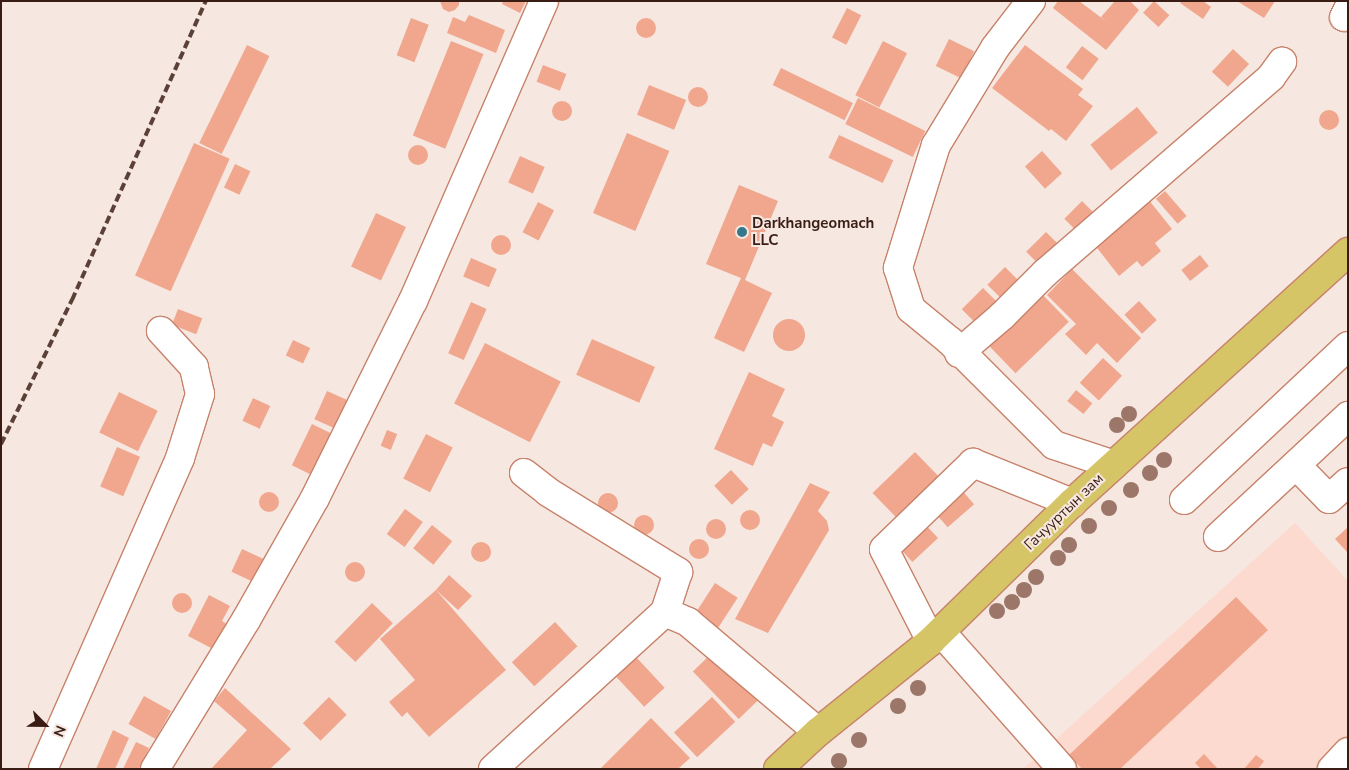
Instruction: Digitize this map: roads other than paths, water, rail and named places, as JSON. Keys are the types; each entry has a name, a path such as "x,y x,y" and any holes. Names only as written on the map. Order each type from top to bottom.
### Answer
{"highway":[{"name":"Гачууртын зам","path":"778,769 818,732 935,636 1072,503 1346,259"}],"street":[{"path":"155,769 246,620 315,498 413,301 544,1"},
{"path":"1031,1 995,48 936,145 898,268 911,309 950,341 1054,445 1114,465"},
{"path":"959,352 1002,316 1045,273 1271,76 1282,62"},
{"path":"43,769 180,458 200,394 194,367 161,331"},
{"path":"1184,500 1348,346"},
{"path":"1218,537 1348,416"},
{"path":"1062,769 935,636 884,549 973,463 1072,503"},
{"path":"1296,465 1329,499 1348,482"},
{"path":"493,769 665,612 678,572 626,538 548,492 524,474"},
{"path":"665,612 688,622 818,732"},
{"path":"1332,769 1348,752"}],"railway":[{"path":"1,444 72,300 206,1"}],"place":[{"name":"Darkhangeomach LLC","path":"742,232"}]}
